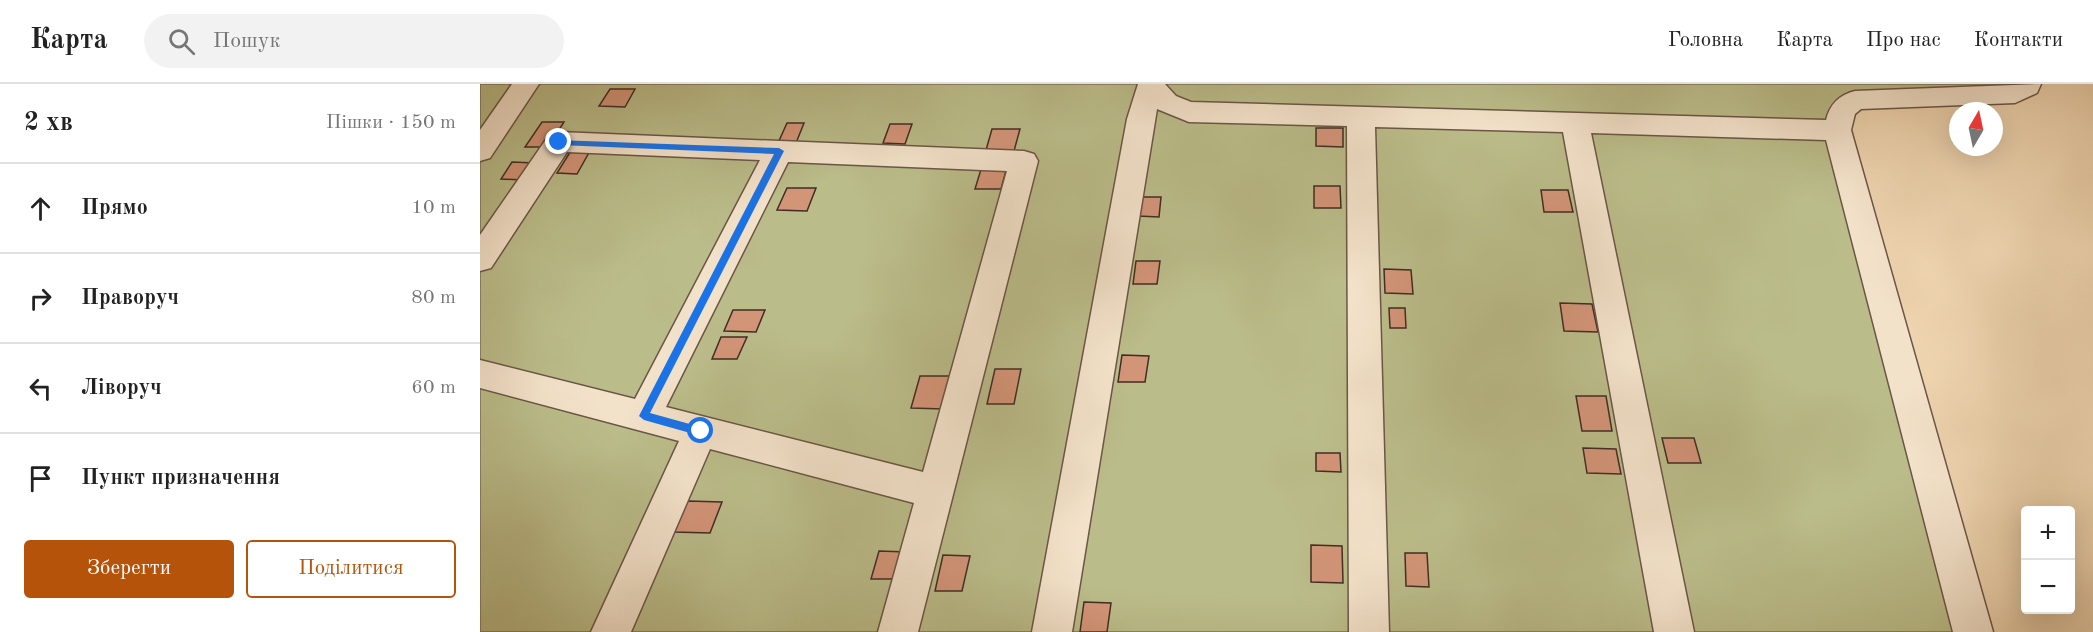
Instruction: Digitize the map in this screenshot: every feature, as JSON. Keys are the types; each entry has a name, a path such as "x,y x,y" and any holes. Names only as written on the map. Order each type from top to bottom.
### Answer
{"street":[{"path":"480,151 526,84"},
{"path":"1152,84 1156,94 1167,104 1189,112 1837,130"},
{"path":"1052,632 1141,119 1152,84"},
{"path":"1973,632 1837,130 1842,110 1856,100 2015,94 2028,87 2028,84"},
{"path":"1361,117 1369,632"},
{"path":"1575,123 1674,632"},
{"path":"480,259 559,142 1024,161 898,632"},
{"path":"644,416 779,151"},
{"path":"480,374 936,492"},
{"path":"610,632 701,431"}],"green space":[{"path":"480,84 2028,84 2028,87 1842,110 1973,632 480,632"}],"building":[{"path":"610,89 635,89 625,107 599,106"},
{"path":"542,122 564,122 548,147 525,147"},
{"path":"787,123 804,123 796,143 778,143"},
{"path":"890,124 912,124 905,144 883,143"},
{"path":"1316,128 1343,128 1343,147 1316,146"},
{"path":"992,129 1020,129 1014,151 986,150"},
{"path":"572,149 591,149 577,174 557,173"},
{"path":"512,162 534,163 523,180 501,179"},
{"path":"982,166 1007,167 1001,189 975,189"},
{"path":"1314,186 1340,186 1341,208 1314,208"},
{"path":"787,188 816,188 807,211 777,210"},
{"path":"1541,190 1568,190 1573,212 1544,212"},
{"path":"1140,197 1161,197 1159,217 1138,216"},
{"path":"1136,261 1160,261 1157,284 1133,284"},
{"path":"1384,269 1411,270 1413,294 1385,293"},
{"path":"1560,303 1592,304 1598,332 1564,331"},
{"path":"1389,308 1405,308 1406,328 1390,328"},
{"path":"733,310 765,310 756,332 724,331"},
{"path":"721,337 747,337 737,359 712,359"},
{"path":"1122,355 1149,356 1145,382 1118,382"},
{"path":"995,369 1021,369 1014,404 987,404"},
{"path":"920,376 952,376 944,409 911,408"},
{"path":"1576,396 1606,396 1612,431 1582,431"},
{"path":"1662,438 1694,438 1701,463 1668,463"},
{"path":"1583,448 1616,449 1621,474 1587,473"},
{"path":"1316,453 1340,453 1341,472 1316,471"},
{"path":"687,501 722,502 710,533 674,532"},
{"path":"1311,545 1342,546 1343,583 1311,582"},
{"path":"879,551 907,552 900,579 871,579"},
{"path":"1405,553 1427,553 1429,587 1406,586"},
{"path":"943,555 970,556 962,591 935,591"},
{"path":"1084,602 1111,603 1107,632 1080,632"}],"route":[{"path":"559,142 779,151 644,416 701,431"}]}
